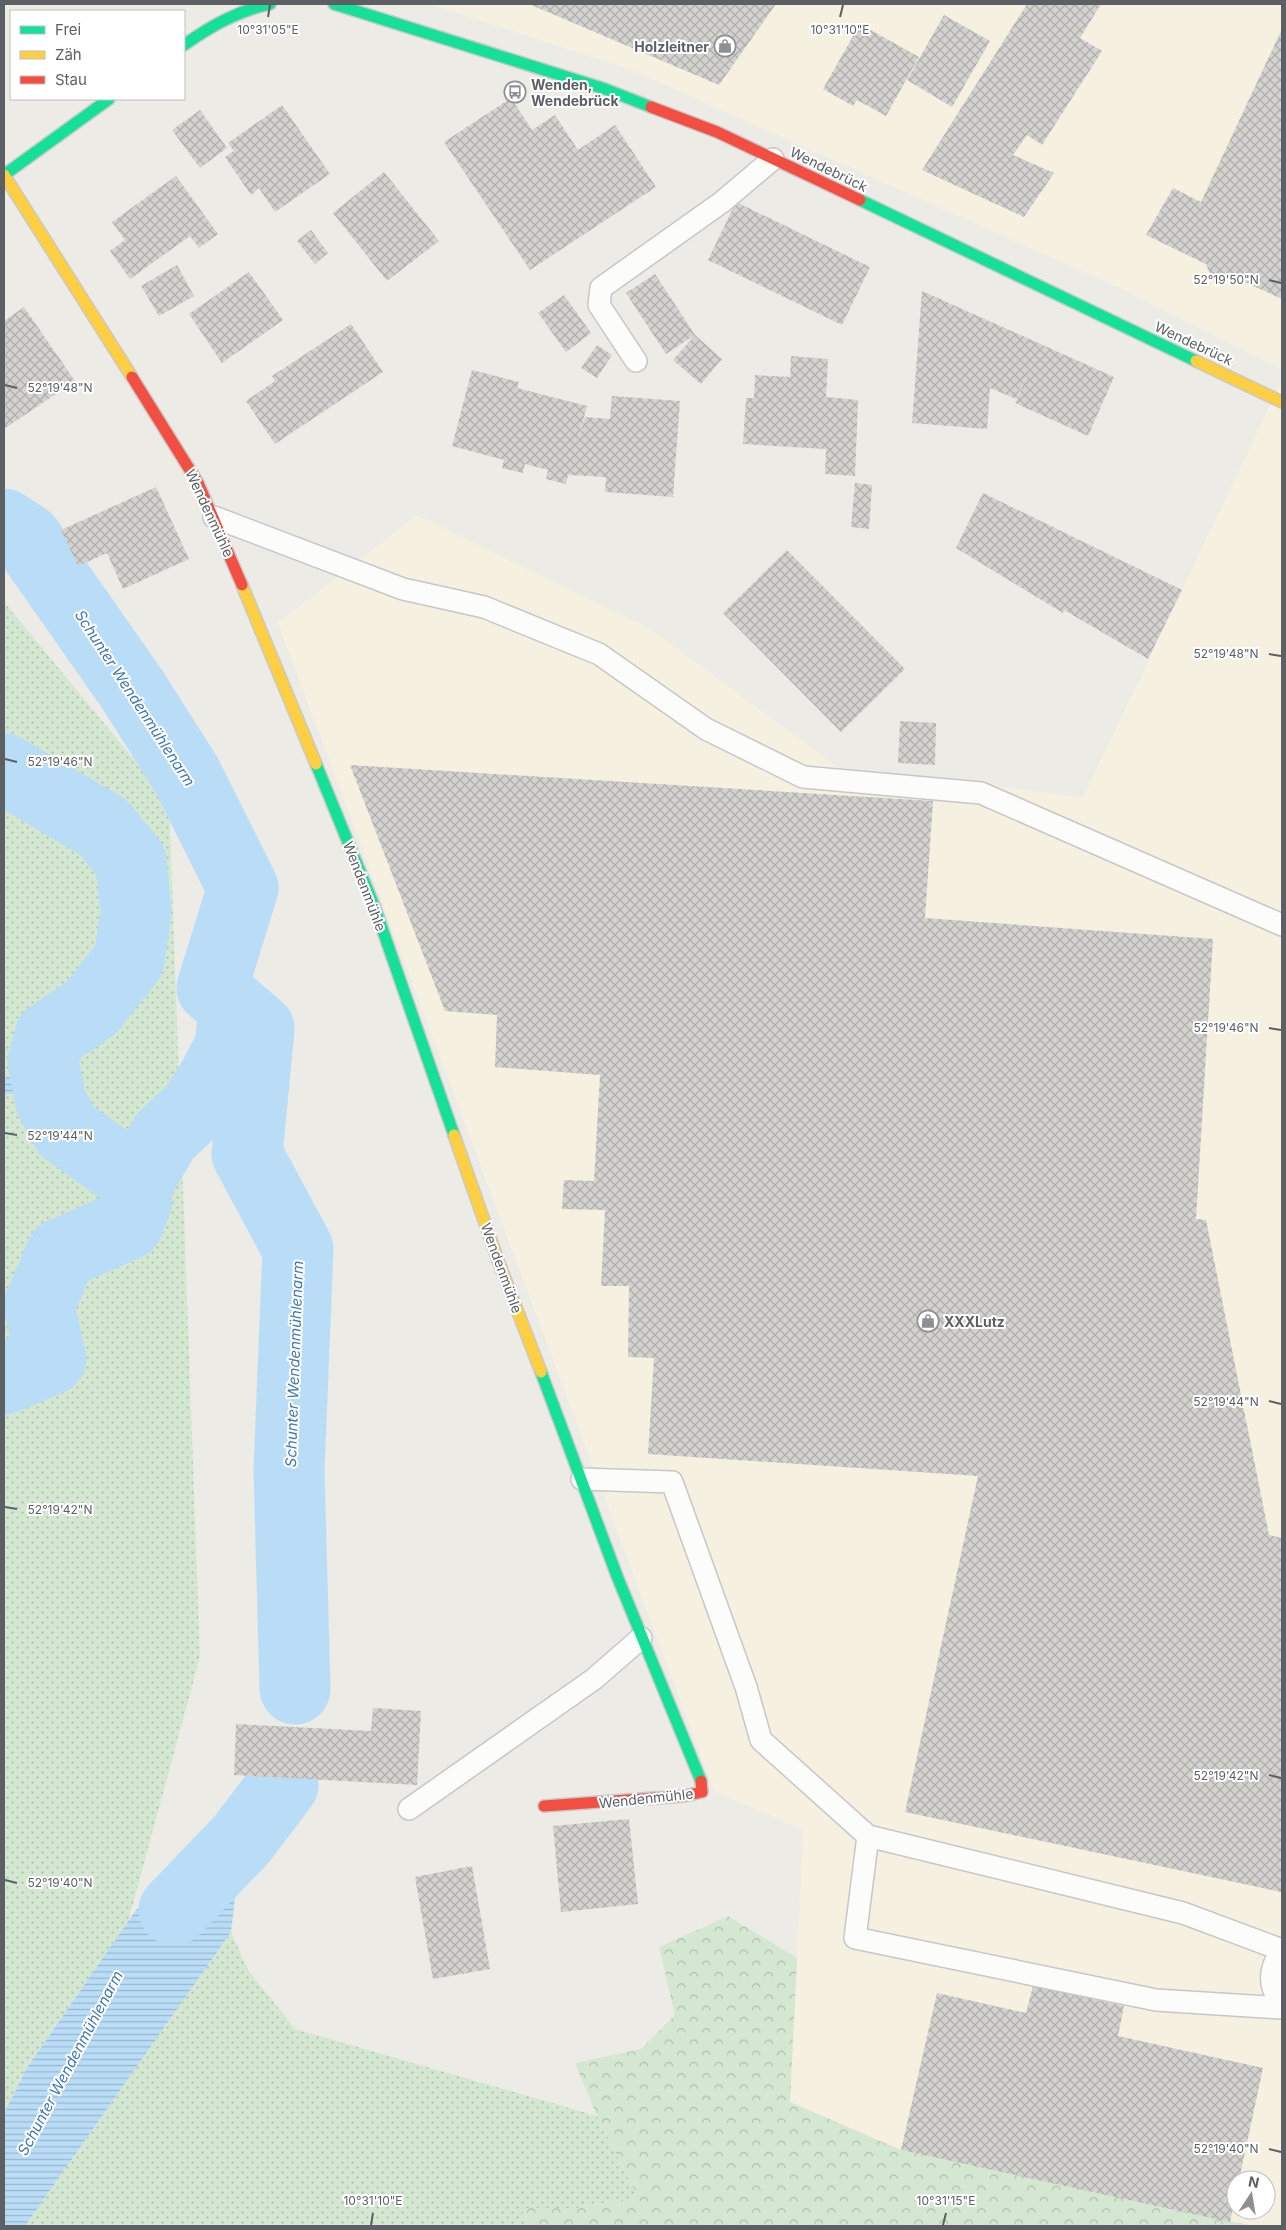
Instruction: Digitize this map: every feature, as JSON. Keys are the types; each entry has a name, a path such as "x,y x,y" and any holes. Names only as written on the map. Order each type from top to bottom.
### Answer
{"street":[{"path":"185,44 228,17 256,6 270,4"},
{"name":"Wendebrück","path":"340,5 605,89 717,132 1282,402"},
{"path":"4,175 108,100"},
{"name":"Wendenmühle","path":"4,175 175,444 198,483 214,517 375,908 499,1263 641,1638 701,1781 702,1792 684,1796 544,1806"}],"lane":[{"path":"636,360 599,305 601,288 722,202 773,160"},
{"path":"214,517 403,589 484,607 599,654 706,729 803,778 981,793 1282,925"},
{"path":"582,1479 672,1482 746,1686 762,1740 868,1836 1183,1913 1282,1950 1273,1963 1271,1980 1275,1996 1282,2004"},
{"path":"409,1809 594,1678 641,1638"},
{"path":"868,1836 855,1938 1156,2000 1282,2008"}],"shaded area":[{"path":"430,4 1282,4 1282,369 1124,290 634,71"},
{"path":"1282,380 1282,2226 1253,2226 901,2150 790,2102 803,1830 714,1791 278,623 417,515 652,630 838,767 1083,797"}],"green space":[{"path":"4,602 169,802 200,1657 128,1922 26,2068 4,2114"},
{"path":"728,1916 797,1958 790,2102 901,2150 1253,2226 530,2226 521,2208 578,2208 638,2197 597,2116 575,2063 641,2049 675,2015 659,1947"},
{"path":"231,1932 248,1970 295,2029 597,2116 638,2197 578,2208 521,2208 530,2226 25,2226"}],"water":[{"path":"46,1068 46,1085 4,1095 4,1078"},
{"path":"242,1839 231,1932 25,2226 4,2226 4,2114 26,2069 136,1910"}],"building":[{"path":"529,4 776,4 719,85"},
{"path":"1027,4 1101,4 1080,38 1102,51 1042,145 1027,135 1013,155 1054,173 1024,217 922,170"},
{"path":"944,15 990,41 952,107 907,80"},
{"path":"860,24 919,57 886,116 857,100 853,106 823,89"},
{"path":"1282,29 1282,299 1230,275 1213,281 1206,264 1146,235 1173,188 1201,202"},
{"path":"511,98 532,130 555,115 578,150 615,125 656,187 530,270 444,142"},
{"path":"282,105 330,174 275,212 259,188 251,195 225,157 234,151 228,143"},
{"path":"200,110 227,148 200,168 172,130"},
{"path":"384,172 439,241 387,281 333,213"},
{"path":"176,176 218,234 199,248 190,236 130,279 110,251 125,240 112,222"},
{"path":"736,202 870,267 842,325 708,260"},
{"path":"311,230 328,253 315,264 297,241"},
{"path":"177,265 194,296 159,316 141,286"},
{"path":"249,272 283,320 222,363 189,314"},
{"path":"655,274 695,335 666,354 626,293"},
{"path":"922,291 1114,377 1088,436 1015,403 1029,370 1016,399 990,388 987,429 912,423"},
{"path":"564,295 591,333 566,352 538,313"},
{"path":"24,307 75,381 4,429 4,321"},
{"path":"351,324 383,372 275,444 246,401 275,381 272,376"},
{"path":"695,335 722,359 701,384 673,360"},
{"path":"597,345 612,355 597,378 581,368"},
{"path":"791,356 828,359 826,397 858,400 855,476 825,474 826,449 743,444 746,398 754,398 755,375 790,377"},
{"path":"472,370 519,382 517,388 587,406 578,440 585,417 610,419 612,396 680,401 673,497 605,492 606,477 568,475 566,484 546,479 548,470 525,464 523,473 502,468 504,460 452,446"},
{"path":"855,483 872,485 869,529 851,527"},
{"path":"156,487 189,559 123,589 107,553 78,566 61,530"},
{"path":"983,493 1182,590 1148,659 1064,610 1063,613 956,548"},
{"path":"787,550 905,669 841,732 723,613"},
{"path":"900,721 936,723 935,765 898,763"},
{"name":"XXXLutz","path":"350,765 933,801 925,918 1213,939 1196,1219 1206,1220 1269,1535 1282,1538 1281,1892 905,1812 978,1476 648,1454 654,1358 628,1357 629,1286 601,1286 605,1210 562,1209 564,1180 594,1181 600,1075 495,1067 497,1015 445,1011"},
{"path":"373,1708 421,1711 417,1785 234,1775 236,1724 371,1731"},
{"path":"629,1819 638,1904 561,1912 553,1826"},
{"path":"472,1866 490,1969 433,1979 415,1877"},
{"path":"1033,1986 1124,2006 1118,2036 1263,2068 1241,2170 1226,2170 1226,2220 1230,2220 1230,2222 901,2150 937,1993 1026,2013"}],"waterway":[{"name":"Schunter Wendenmühlenarm","path":"4,524 27,539 132,689 186,774 243,888 212,988 259,1029 247,1154 298,1249 289,1470 295,1689"},
{"path":"4,769 103,827 131,861 136,912 129,960 91,1008 50,1036 43,1062 51,1102 66,1130 131,1177 137,1200 128,1224 61,1254 39,1306 51,1359 4,1379"},
{"path":"134,1189 165,1136 195,1108 213,1079 230,1047 234,1007"},
{"name":"Schunter Wendenmühlenarm","path":"174,1910 242,1839 283,1785"}],"traffic: fast":[{"path":"185,44 225,20 270,4"},
{"path":"334,4 605,89 651,107"},
{"path":"4,175 108,100"},
{"path":"860,200 1196,361"},
{"path":"316,764 375,908 454,1135"},
{"path":"541,1372 617,1576 701,1781"}],"traffic: slow":[{"path":"4,175 132,377"},
{"path":"1196,361 1282,402"},
{"path":"242,585 316,764"},
{"path":"454,1135 499,1263 541,1372"}],"traffic: jam":[{"path":"651,107 717,132 860,200"},
{"path":"132,377 198,483 242,585"},
{"path":"544,1806 684,1796 702,1792 701,1781"}],"place":[{"name":"Holzleitner","path":"725,46"},
{"name":"Wenden, Wendebrück","path":"515,92"},
{"name":"XXXLutz","path":"928,1321"}]}
